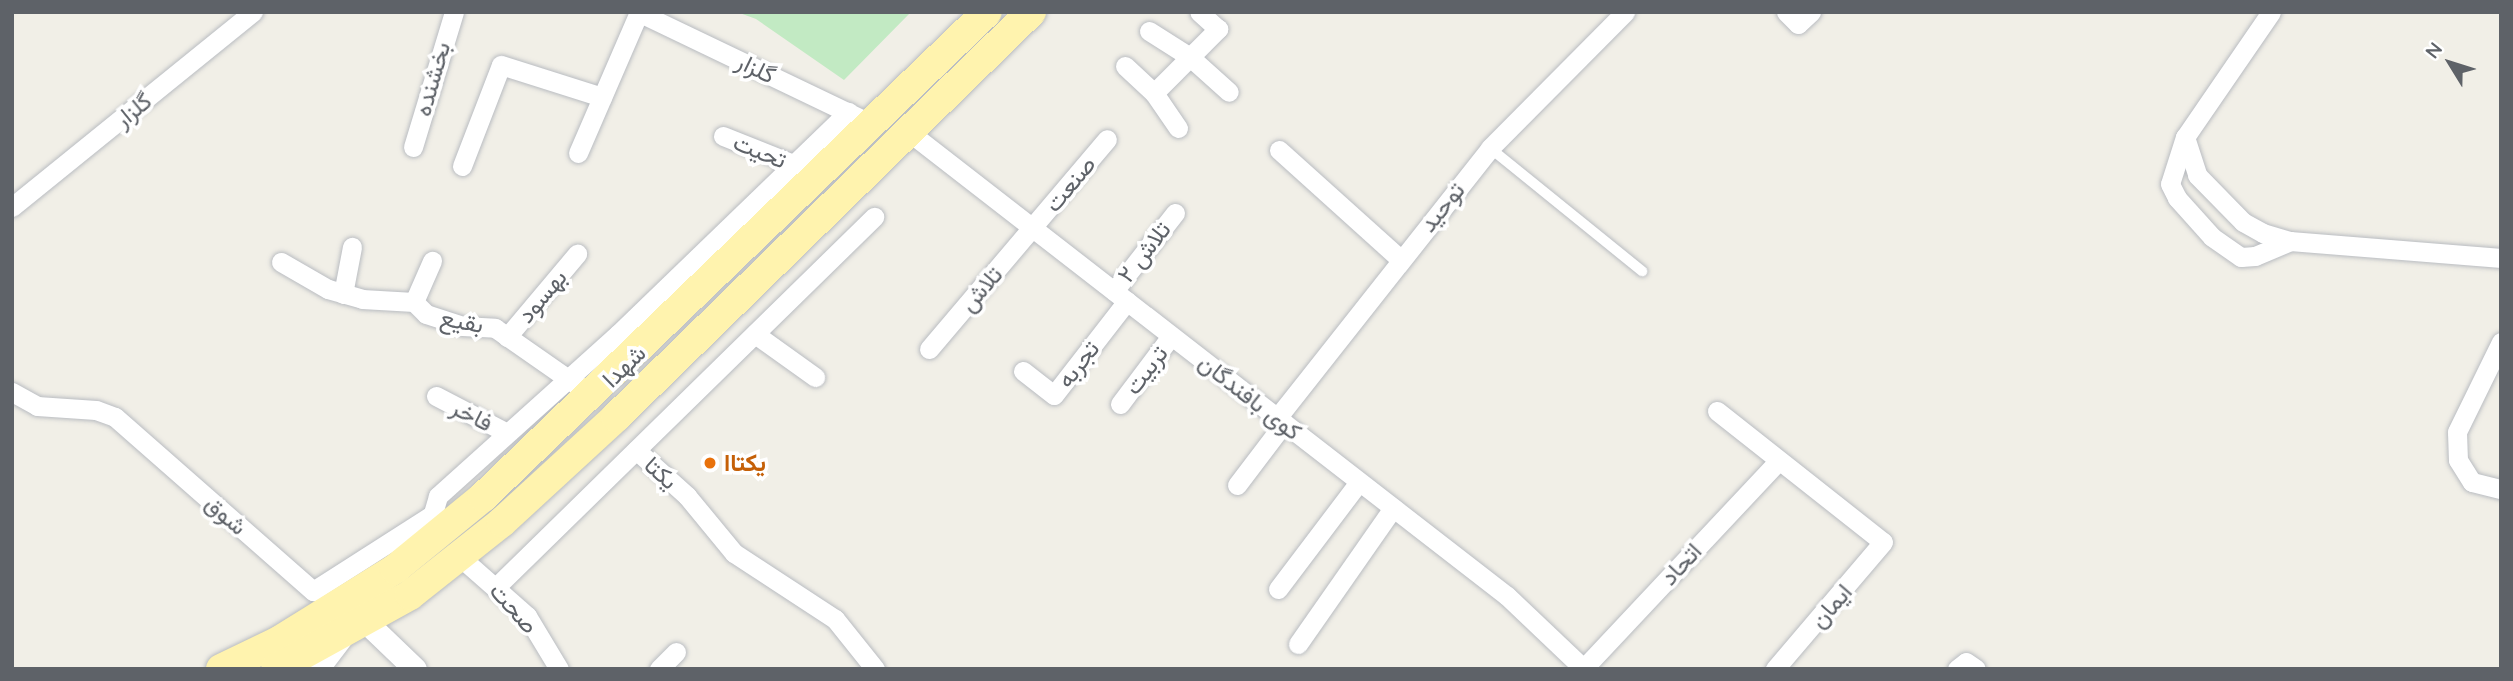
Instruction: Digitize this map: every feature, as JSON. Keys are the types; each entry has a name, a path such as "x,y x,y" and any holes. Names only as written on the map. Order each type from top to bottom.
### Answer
{"main road":[{"name":"شهدا","path":"290,660 594,395 860,118 987,12"},
{"name":"شهدا","path":"221,669 290,660 410,595 459,556 616,417 1031,12"}],"street":[{"name":"گلزار","path":"12,207 254,12"},
{"name":"بخشنده","path":"413,147 454,12"},
{"name":"گلزار","path":"639,12 860,118"},
{"path":"578,153 639,12"},
{"path":"1154,93 1218,29 1199,12"},
{"name":"توحید","path":"1237,485 1280,421 1400,259 1490,148 1625,12"},
{"path":"1786,12 1798,24 1811,12"},
{"path":"2271,12 2185,137 2170,184 2177,198 2212,236 2241,257 2255,256 2290,241"},
{"path":"1149,31 1190,57 1229,92"},
{"path":"462,166 501,65 602,97"},
{"path":"1125,66 1154,93 1178,128"},
{"path":"424,545 438,496 568,380 796,166 860,118"},
{"name":"کوی بافندگان","path":"909,132 1507,596 1584,668"},
{"name":"تحیت","path":"723,136 796,166"},
{"path":"2185,137 2197,175 2243,222 2290,241 2501,258"},
{"name":"صنعت","path":"1033,228 1107,139"},
{"path":"1279,150 1400,259"},
{"name":"تلاش ۲","path":"1120,296 1175,213"},
{"path":"498,586 874,218"},
{"name":"تلاش","path":"929,349 1033,228"},
{"path":"343,294 352,247"},
{"name":"بهسود","path":"507,337 577,254"},
{"path":"414,302 432,261"},
{"name":"بقیع","path":"281,262 343,294 414,302 426,314 462,326 495,328 568,380 594,395"},
{"name":"تجربه","path":"1023,371 1054,395 1120,296"},
{"path":"755,334 816,377"},
{"name":"تربیت","path":"1120,404 1171,336"},
{"path":"2501,342 2457,432 2458,460 2472,482 2501,489"},
{"name":"شوق","path":"12,392 44,408 96,410 115,417 313,591 432,515"},
{"name":"فاخر","path":"436,396 507,433"},
{"path":"1717,411 1778,461"},
{"name":"یکتا","path":"636,450 687,496 734,553 835,619 875,669"},
{"name":"ایمان","path":"1776,669 1883,542 1778,461"},
{"name":"اتحاد","path":"1584,668 1778,461"},
{"path":"1278,589 1359,482"},
{"path":"1298,644 1393,508"},
{"name":"صحت","path":"459,556 498,586 527,616 559,669"},
{"path":"355,626 415,669"},
{"path":"659,669 676,652"}],"lane":[{"path":"1490,148 1642,271"}],"green space":[{"path":"737,12 911,12 844,80 756,19"}],"place":[{"name":"یکتاا","path":"710,463"}]}
